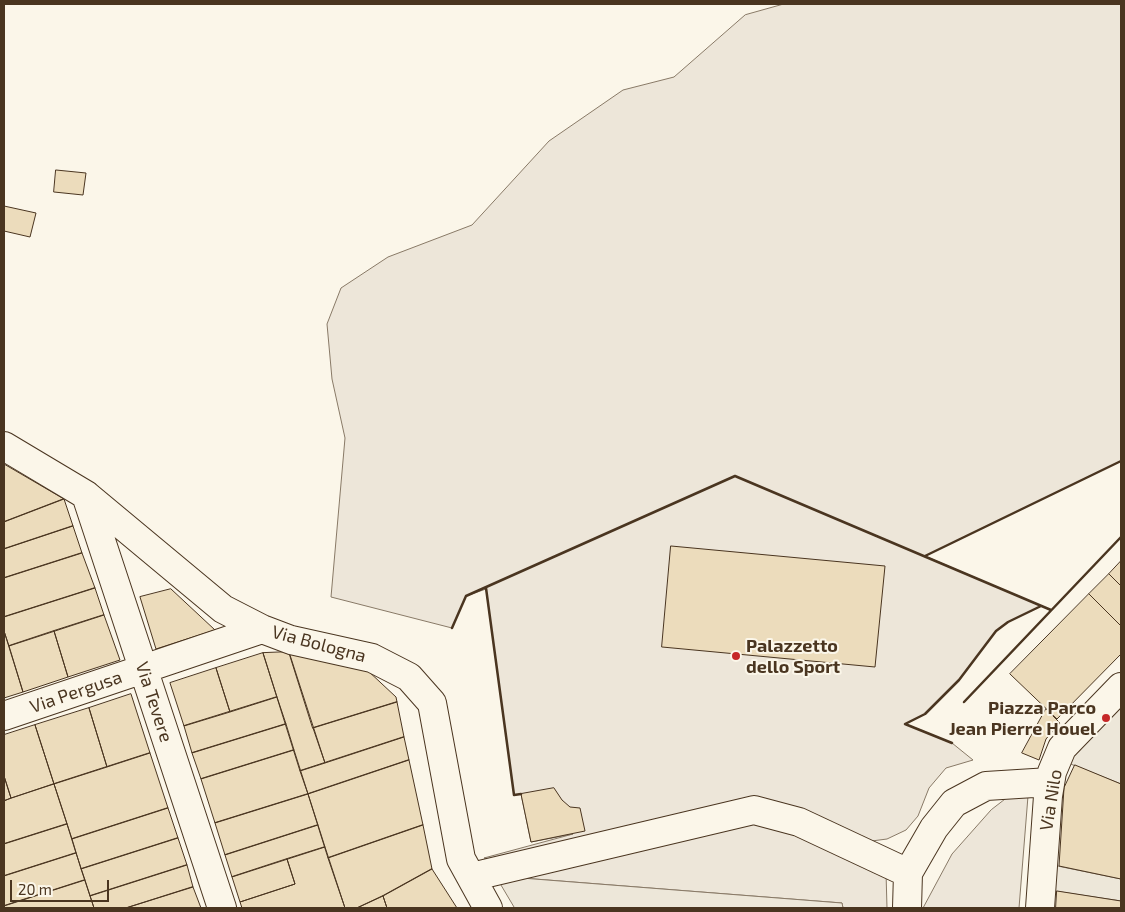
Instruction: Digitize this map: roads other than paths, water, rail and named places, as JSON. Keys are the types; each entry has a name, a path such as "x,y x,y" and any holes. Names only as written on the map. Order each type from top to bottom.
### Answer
{"street":[{"name":"Via Bologna","path":"4,446 86,495 223,610 262,629 291,640 372,658 409,677 432,703 461,859 488,908"},
{"name":"Via Tevere","path":"86,495 222,908"},
{"name":"Via Pergusa","path":"4,716 262,629"},
{"name":"Via Nilo","path":"1040,908 1048,796 1052,772 1062,748 1121,688"},
{"path":"907,908 908,873 934,828 954,802 986,786 1050,782"},
{"path":"471,877 754,810 799,822 908,873"}],"place":[{"name":"Palazzetto dello Sport","path":"736,656"},
{"name":"Piazza Parco Jean Pierre Houel","path":"1106,718"}]}
